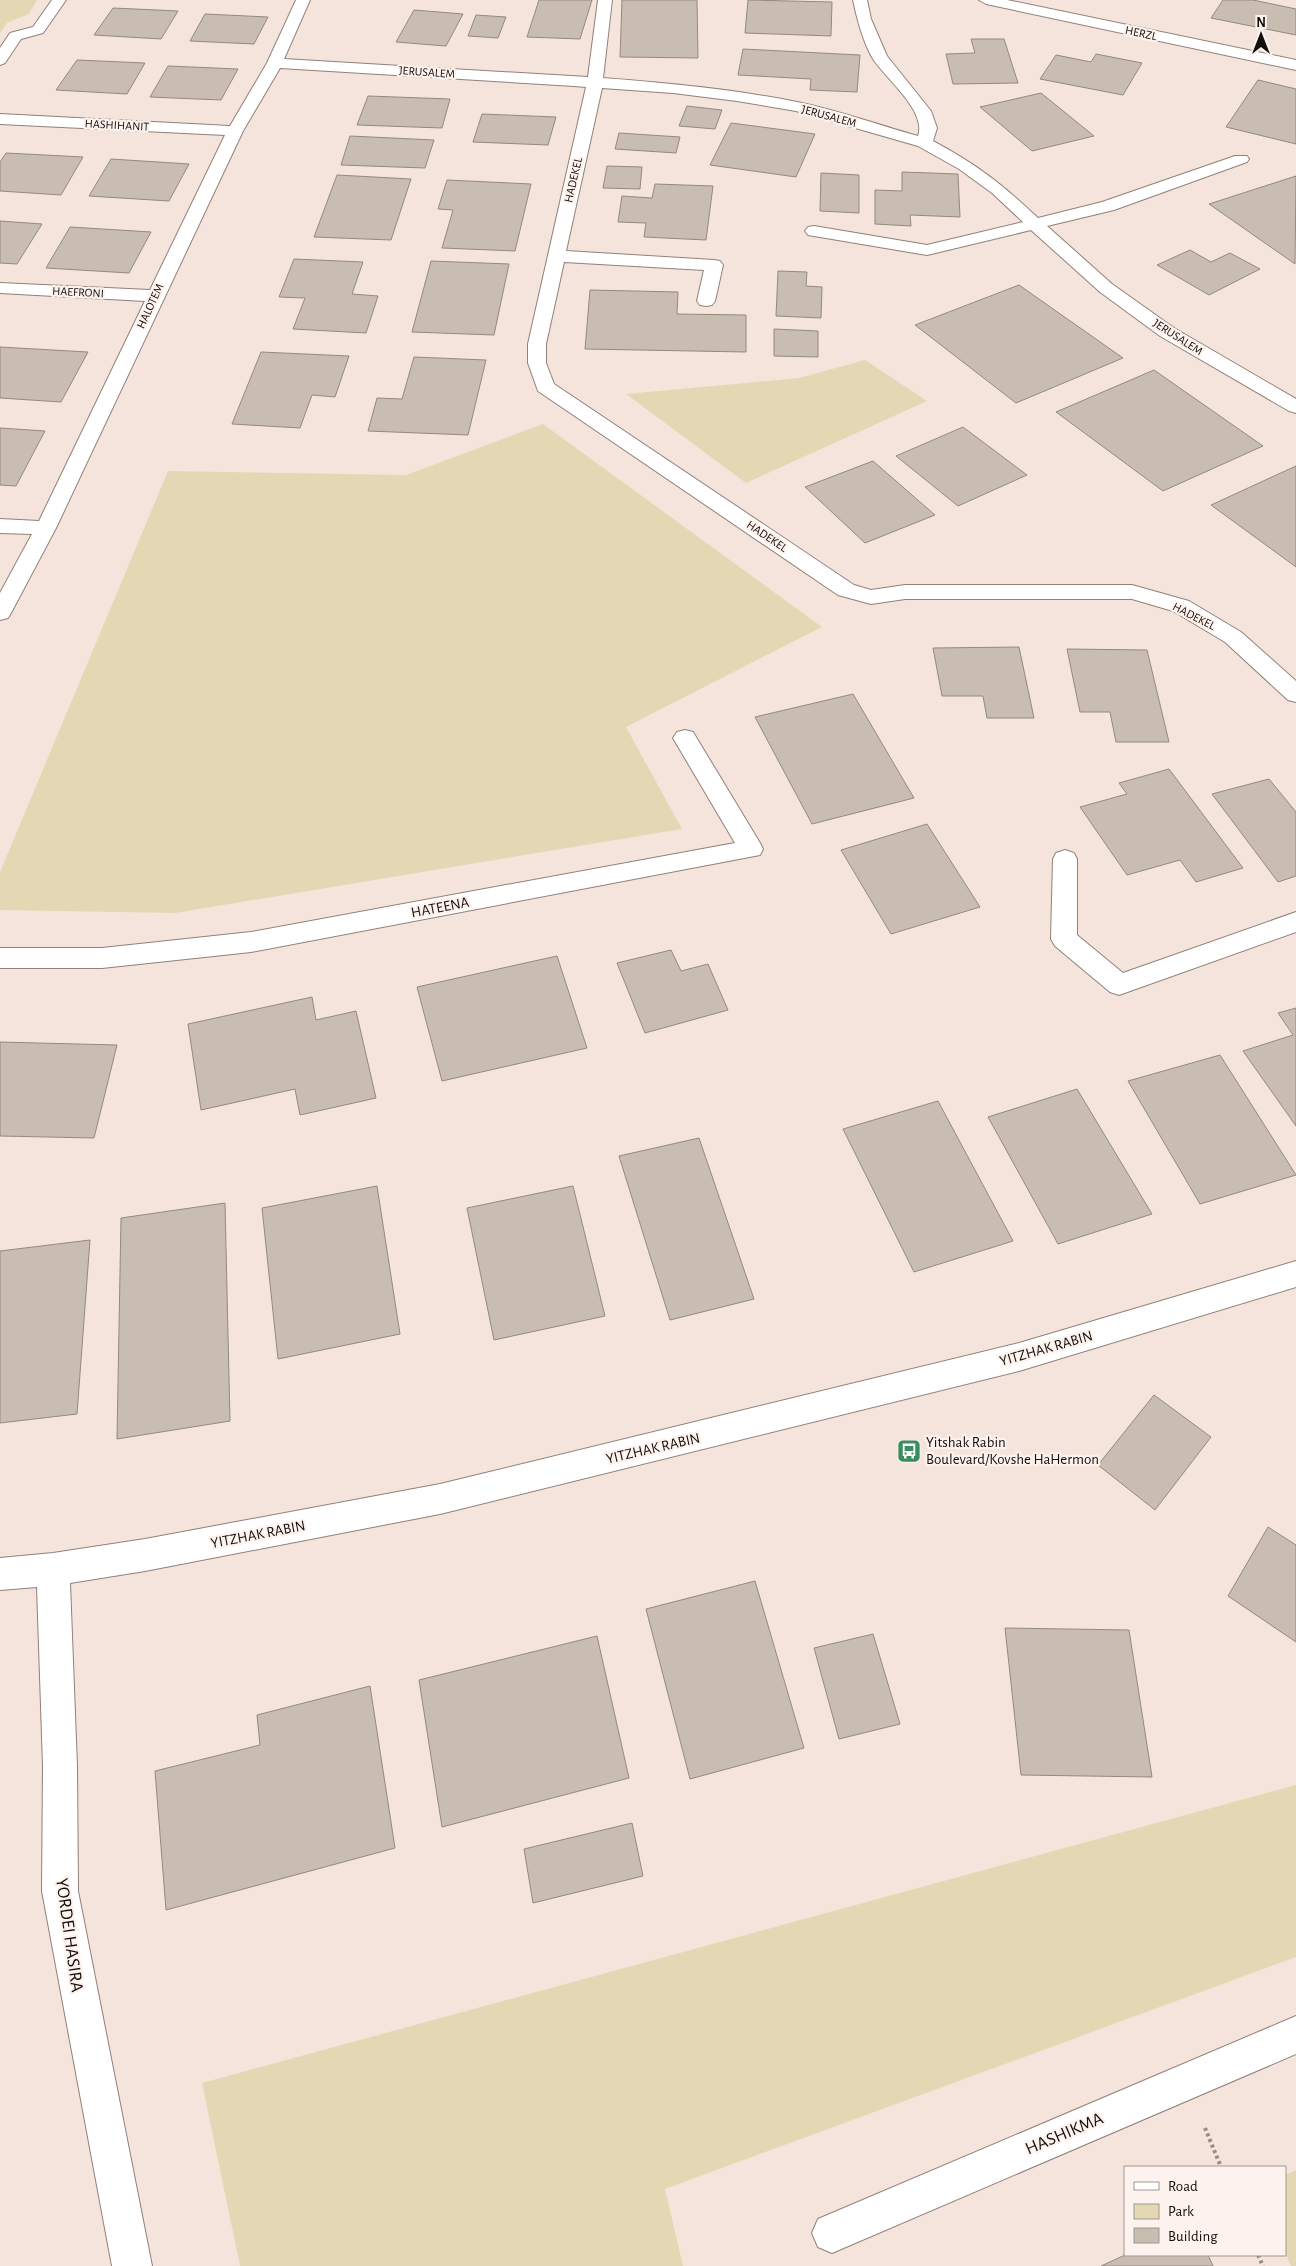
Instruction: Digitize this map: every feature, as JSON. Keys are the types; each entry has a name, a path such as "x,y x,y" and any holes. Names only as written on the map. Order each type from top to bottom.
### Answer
{"street":[{"path":"0,60 16,36 38,30 60,0"},
{"name":"HALOTEM","path":"0,613 46,528 155,296 235,132 275,63 303,0"},
{"name":"HADEKEL","path":"605,0 595,83 537,344 537,363 545,387 846,590 871,597 905,592 1132,592 1181,606 1233,637 1296,694"},
{"path":"860,0 864,19 880,58 923,111 928,128 924,143"},
{"name":"HERZL","path":"986,0 1296,65"},
{"name":"JERUSALEM","path":"275,63 595,83 738,96 798,107 924,143 966,165 998,189 1072,259 1106,288 1167,332 1296,407"},
{"name":"HASHIHANIT","path":"0,119 235,132"},
{"path":"814,231 927,250 1034,222 1108,206 1241,160"},
{"path":"556,256 714,266 706,301"},
{"name":"HAEFRONI","path":"0,288 155,296"},
{"path":"0,526 46,528"},
{"name":"HATEENA","path":"0,958 102,958 251,942 751,849 685,738"},
{"path":"1065,859 1064,939 1119,985 1296,922"},
{"name":"YITZHAK RABIN","path":"0,1574 54,1569 145,1556 450,1497 1019,1357 1296,1274"},
{"name":"YORDEI HASIRA","path":"54,1569 60,1766 60,1891 132,2266"},
{"name":"HASHIKMA","path":"832,2233 1296,2035"}],"green space":[{"path":"0,0 37,0 29,14 7,23 0,33"},
{"path":"865,360 927,401 746,483 626,394 799,378"},
{"path":"543,424 822,627 626,727 682,829 175,913 0,910 0,872 168,471 406,475"},
{"path":"1296,1785 1296,1957 665,2189 683,2266 240,2266 202,2083"},
{"path":"1296,2170 1296,2266 1291,2266 1286,2254 1286,2175"}],"building":[{"path":"539,0 592,0 580,39 527,37"},
{"path":"622,0 697,0 698,58 620,57"},
{"path":"748,0 832,2 831,36 745,33"},
{"path":"1223,0 1253,0 1296,9 1296,35 1211,18"},
{"path":"113,8 178,11 161,39 94,35"},
{"path":"414,10 463,14 446,46 396,42"},
{"path":"205,14 268,17 254,44 190,41"},
{"path":"476,15 506,17 498,38 468,36"},
{"path":"971,39 1004,39 1018,83 953,84 946,54 975,53"},
{"path":"743,49 860,55 857,92 810,90 811,79 738,75"},
{"path":"1096,54 1142,63 1123,95 1040,79 1056,55 1091,62"},
{"path":"77,60 145,63 127,94 56,90"},
{"path":"168,66 238,69 221,100 150,97"},
{"path":"1258,80 1296,89 1296,144 1226,127"},
{"path":"1041,93 1094,136 1032,151 980,107"},
{"path":"368,96 450,99 442,128 357,125"},
{"path":"687,106 722,110 715,129 679,126"},
{"path":"482,114 556,117 548,145 473,142"},
{"path":"731,123 815,134 796,177 710,165"},
{"path":"619,133 680,137 676,153 615,149"},
{"path":"350,136 434,140 425,168 341,165"},
{"path":"6,153 83,157 61,195 0,191 0,162"},
{"path":"111,159 189,164 169,201 89,196"},
{"path":"607,166 642,167 640,189 603,188"},
{"path":"902,172 958,174 960,217 910,215 911,226 875,224 875,190 902,191"},
{"path":"821,173 859,175 859,213 820,211"},
{"path":"337,175 411,179 391,240 314,237"},
{"path":"1296,176 1295,264 1209,204"},
{"path":"447,180 531,184 515,251 442,248 453,210 438,209"},
{"path":"655,184 713,186 706,240 644,237 646,223 618,222 622,196 652,198"},
{"path":"0,221 42,224 17,264 0,263"},
{"path":"70,227 151,232 129,273 46,268"},
{"path":"1190,250 1211,262 1230,253 1260,269 1209,295 1157,265"},
{"path":"294,259 363,262 352,294 378,296 366,333 293,329 305,298 279,297"},
{"path":"431,261 509,264 494,335 412,332"},
{"path":"778,271 807,272 806,286 822,287 821,318 776,316"},
{"path":"1019,285 1123,358 1016,403 915,325"},
{"path":"590,290 678,292 677,314 746,315 746,352 585,349"},
{"path":"774,329 818,331 818,357 774,356"},
{"path":"0,347 88,352 61,402 0,398"},
{"path":"261,352 349,356 335,397 312,395 300,428 232,424"},
{"path":"414,357 486,360 468,435 368,431 377,398 402,399"},
{"path":"1154,370 1263,446 1163,491 1056,412"},
{"path":"963,427 1027,475 958,506 896,456"},
{"path":"0,428 45,431 16,486 0,485"},
{"path":"873,461 935,515 865,543 805,487"},
{"path":"1296,466 1296,567 1211,505"},
{"path":"1019,647 1034,718 987,718 983,696 942,696 933,648"},
{"path":"1067,649 1147,650 1169,742 1116,742 1110,712 1080,712"},
{"path":"853,694 914,798 812,824 755,717"},
{"path":"1169,769 1243,868 1196,882 1180,860 1127,875 1080,807 1127,794 1119,783"},
{"path":"1269,779 1296,812 1296,876 1278,882 1212,794"},
{"path":"927,824 980,907 891,934 841,850"},
{"path":"671,950 681,971 708,964 728,1010 645,1033 617,963"},
{"path":"557,956 587,1048 442,1081 417,987"},
{"path":"312,997 316,1020 356,1011 376,1098 300,1115 295,1089 201,1110 188,1024"},
{"path":"1296,1008 1296,1126 1243,1051 1293,1035 1278,1013"},
{"path":"0,1042 117,1045 94,1138 0,1136"},
{"path":"1220,1055 1296,1175 1200,1204 1128,1081"},
{"path":"1077,1089 1152,1214 1058,1244 988,1117"},
{"path":"938,1101 1013,1241 914,1272 843,1129"},
{"path":"699,1138 754,1299 670,1320 619,1156"},
{"path":"377,1186 400,1334 278,1359 262,1208"},
{"path":"573,1186 605,1316 494,1340 467,1208"},
{"path":"225,1203 230,1421 117,1439 121,1218"},
{"path":"90,1240 77,1414 0,1423 0,1251"},
{"path":"1154,1395 1211,1437 1155,1510 1098,1465"},
{"path":"1268,1527 1296,1545 1296,1642 1228,1596"},
{"path":"755,1581 804,1748 690,1779 646,1609"},
{"path":"1005,1628 1129,1630 1152,1777 1021,1775"},
{"path":"873,1634 900,1724 839,1739 814,1648"},
{"path":"597,1636 629,1778 442,1827 419,1680"},
{"path":"370,1686 395,1848 166,1910 155,1771 260,1745 257,1715"},
{"path":"632,1823 643,1876 533,1903 524,1849"},
{"path":"1124,2255 1208,2256 1213,2266 1101,2266"}],"place":[{"name":"Yitshak Rabin Boulevard/Kovshe HaHermon","path":"909,1451"}]}
